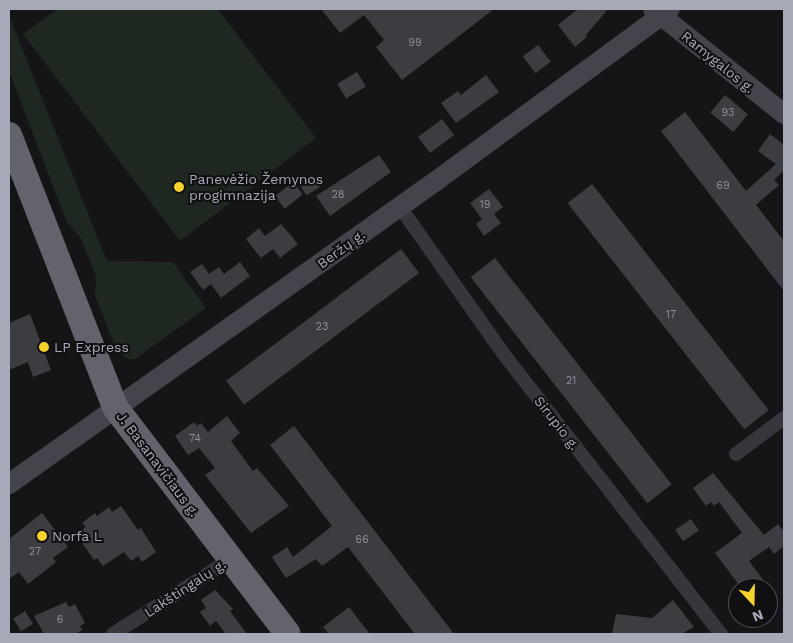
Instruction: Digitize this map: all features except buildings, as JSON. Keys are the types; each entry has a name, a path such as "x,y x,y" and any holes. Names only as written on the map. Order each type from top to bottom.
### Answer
{"highway":[{"name":"J. Basanavičiaus g.","path":"9,135 115,407 288,634"}],"main road":[{"name":"Ramygalos g.","path":"662,11 784,114"},
{"name":"Beržų g.","path":"9,484 115,407 400,207 662,11"}],"street":[{"name":"Sirupio g.","path":"400,207 506,357 721,634"},
{"path":"736,454 784,418"},
{"name":"Lakštingalų g.","path":"113,634 231,559"}],"shaded area":[{"path":"57,9 218,9 316,138 180,241 23,34"},
{"path":"9,15 107,261 173,262 206,308 135,359 127,359 116,349 95,296 96,276 80,237 67,223 9,71"}],"place":[{"name":"Panevėžio Žemynos progimnazija","path":"179,187"},
{"name":"LP Express","path":"44,347"},
{"name":"Norfa L","path":"42,536"}]}
